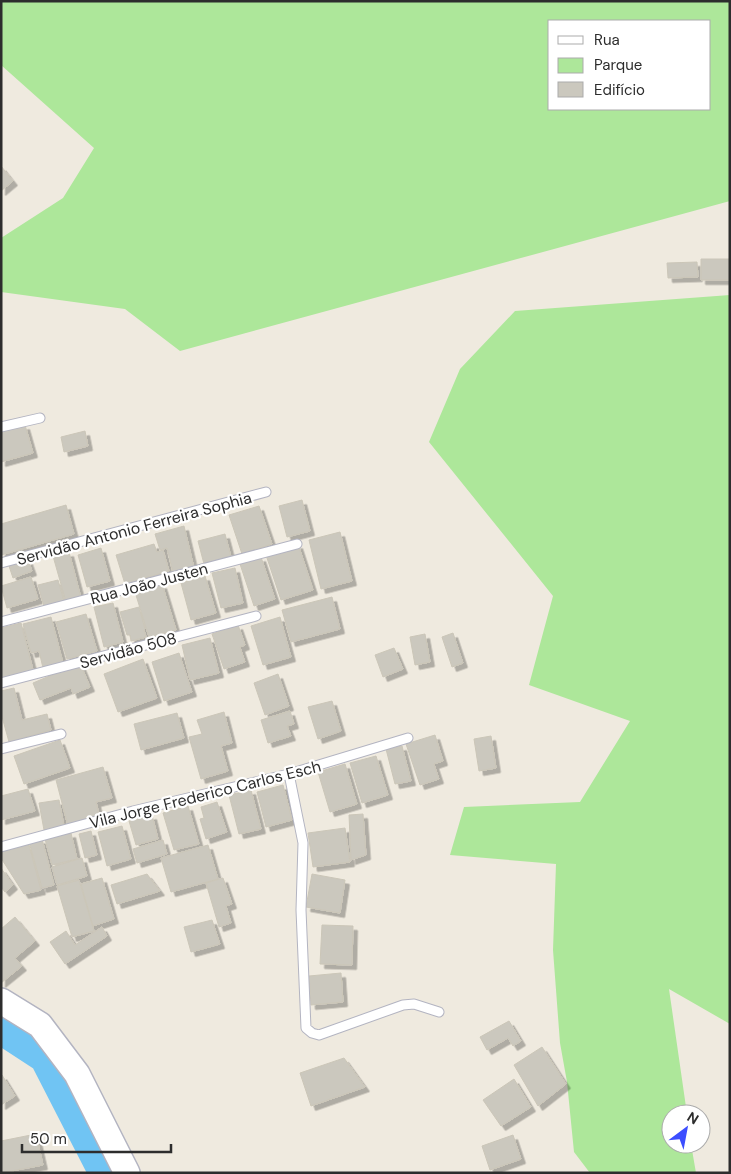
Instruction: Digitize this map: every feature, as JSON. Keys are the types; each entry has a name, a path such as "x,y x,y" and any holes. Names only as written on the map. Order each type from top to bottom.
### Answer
{"street":[{"path":"1,1001 40,1025 77,1074 127,1173"}],"lane":[{"path":"1,427 40,418"},
{"name":"Servidão Antonio Ferreira Sophia","path":"1,563 266,492"},
{"name":"Rua João Justen","path":"1,622 297,544"},
{"name":"Servidão 508","path":"1,683 256,616"},
{"path":"1,749 61,734"},
{"name":"Vila Jorge Frederico Carlos Esch","path":"1,846 133,811 289,774 408,738"},
{"path":"289,774 303,843 301,910 306,1028 312,1034 319,1035 403,1005 414,1004 439,1012"}],"green space":[{"path":"1,1 730,1 730,201 180,351 125,309 1,292 1,238 63,198 94,148 1,65"},
{"path":"730,295 730,1024 669,989 686,1104 661,1104 661,1154 693,1154 696,1173 590,1173 574,1152 567,1082 560,1043 553,950 556,864 450,855 464,807 580,802 630,721 529,685 553,596 429,442 460,369 515,311"}],"building":[{"path":"1,166 13,181 1,191"},
{"path":"701,259 730,259 730,280 701,280"},
{"path":"697,262 698,277 668,278 667,263"},
{"path":"25,425 33,453 1,462 1,431"},
{"path":"85,431 88,446 64,452 61,437"},
{"path":"302,500 310,531 287,537 279,506"},
{"path":"66,505 74,534 1,555 1,524"},
{"path":"259,506 272,544 242,554 229,515"},
{"path":"184,526 194,568 173,573 167,548 160,550 155,534"},
{"path":"340,532 352,581 321,589 309,540"},
{"path":"225,534 231,557 204,564 198,541"},
{"path":"154,544 157,552 163,550 169,571 125,584 116,555"},
{"path":"298,544 313,590 281,600 266,555"},
{"path":"101,548 110,581 87,587 78,555"},
{"path":"69,552 81,598 66,602 53,556"},
{"path":"261,557 275,599 254,606 240,564"},
{"path":"28,560 32,571 13,578 9,566"},
{"path":"235,568 243,603 221,608 212,573"},
{"path":"205,576 216,613 191,620 181,583"},
{"path":"31,577 38,599 7,608 1,586"},
{"path":"58,580 64,601 44,607 38,585"},
{"path":"162,584 176,630 149,637 135,592"},
{"path":"332,597 340,629 291,642 282,610"},
{"path":"113,603 123,642 104,647 94,607"},
{"path":"139,607 146,637 131,641 130,635 127,635 120,612"},
{"path":"86,614 97,651 67,659 56,622"},
{"path":"51,617 63,663 43,668 39,651 31,653 23,624"},
{"path":"280,617 291,657 263,665 251,626"},
{"path":"21,623 33,670 1,678 1,628"},
{"path":"238,625 245,645 240,647 245,662 224,669 212,634"},
{"path":"453,633 463,663 452,667 442,637"},
{"path":"425,634 430,662 415,665 410,637"},
{"path":"210,638 219,673 190,680 182,645"},
{"path":"394,648 403,669 383,677 375,655"},
{"path":"179,653 192,692 164,701 152,662"},
{"path":"143,659 157,698 118,712 104,674"},
{"path":"80,663 90,687 73,694 71,688 40,700 33,683"},
{"path":"278,674 289,706 265,715 254,683"},
{"path":"14,688 22,720 47,714 51,730 9,742 1,713 1,691"},
{"path":"332,701 341,731 318,739 308,707"},
{"path":"290,711 294,724 287,726 291,736 268,743 261,720"},
{"path":"224,712 232,743 221,746 228,771 201,779 189,737 202,734 197,720"},
{"path":"177,713 184,738 141,750 134,724"},
{"path":"435,735 443,761 434,764 439,779 420,785 406,744"},
{"path":"491,736 496,768 479,771 474,739"},
{"path":"60,740 70,768 24,784 14,756"},
{"path":"402,746 411,781 395,784 386,749"},
{"path":"376,756 388,795 362,803 350,763"},
{"path":"345,764 357,804 330,812 318,772"},
{"path":"103,767 112,798 96,802 100,818 68,826 56,780"},
{"path":"283,785 292,820 266,827 257,792"},
{"path":"28,789 35,811 1,820 1,796"},
{"path":"251,790 261,829 239,834 229,795"},
{"path":"59,800 64,826 44,830 39,803"},
{"path":"217,802 227,832 206,839 200,819 204,818 201,807"},
{"path":"188,806 199,844 174,850 163,813"},
{"path":"363,814 366,855 351,860 349,815"},
{"path":"152,815 158,839 136,845 129,821"},
{"path":"122,826 131,859 107,866 98,832"},
{"path":"345,828 350,862 313,867 308,833"},
{"path":"91,831 97,855 85,858 79,834"},
{"path":"71,833 77,859 52,865 45,839"},
{"path":"42,839 54,885 42,888 29,842"},
{"path":"163,840 167,854 137,863 133,849"},
{"path":"29,845 41,890 24,894 1,858 1,852"},
{"path":"208,845 218,879 171,892 161,858"},
{"path":"82,858 87,876 57,885 52,867"},
{"path":"1,868 13,885 5,892 1,887"},
{"path":"147,874 160,891 117,904 111,885"},
{"path":"312,874 345,880 340,913 306,907"},
{"path":"102,878 114,919 93,926 81,884"},
{"path":"223,878 232,904 226,906 231,923 219,927 206,883"},
{"path":"79,880 94,931 72,937 57,886"},
{"path":"15,917 35,941 15,958 22,966 1,983 1,929"},
{"path":"212,920 220,944 191,952 184,927"},
{"path":"322,925 353,926 352,965 320,964"},
{"path":"102,927 107,936 65,964 50,942 66,931 75,945"},
{"path":"341,973 343,1002 311,1005 309,976"},
{"path":"509,1021 521,1041 513,1046 508,1038 487,1050 480,1037"},
{"path":"542,1047 566,1084 538,1106 514,1065"},
{"path":"344,1058 365,1087 311,1106 300,1073"},
{"path":"1,1076 15,1096 1,1105"},
{"path":"514,1079 531,1107 501,1126 483,1100"},
{"path":"36,1134 43,1165 1,1173 1,1141"},
{"path":"513,1135 521,1159 490,1170 482,1146"}],"waterway":[{"path":"1,1026 47,1056 107,1173"}]}
